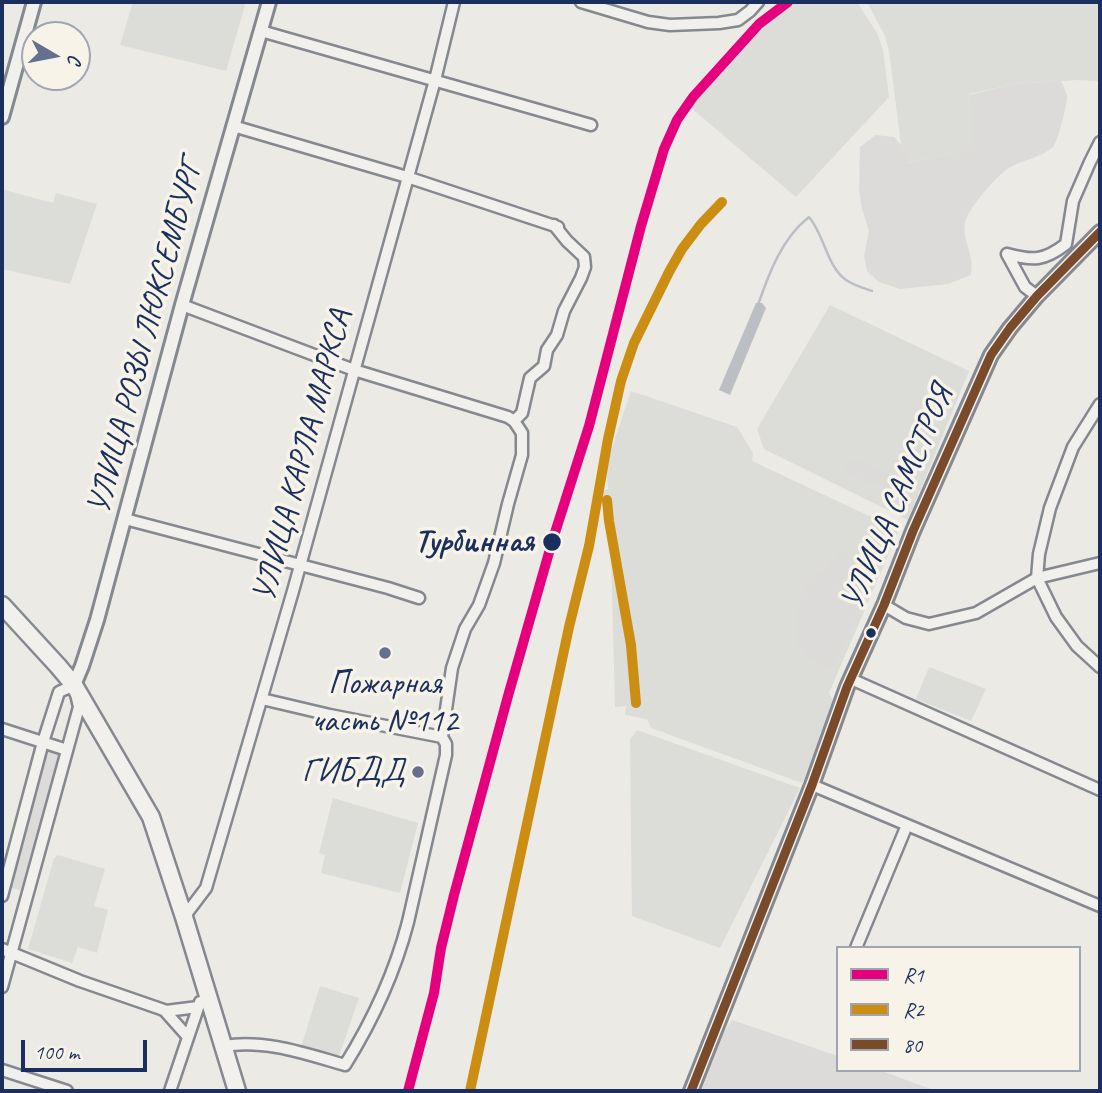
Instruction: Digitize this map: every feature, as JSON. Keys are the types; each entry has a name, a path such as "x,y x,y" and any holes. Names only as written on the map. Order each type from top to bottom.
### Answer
{"main road":[{"path":"2,605 74,685 151,817 237,1091"}],"street":[{"path":"2,117 34,2"},
{"name":"УЛИЦА РОЗЫ ЛЮКСЕМБУРГ","path":"74,685 97,620 182,305 269,2"},
{"name":"УЛИЦА КАРЛА МАРКСА","path":"184,917 206,888 354,370 435,80 454,2"},
{"path":"581,2 648,22 670,25 738,20 758,2"},
{"path":"261,31 591,125"},
{"path":"233,126 407,177 556,226 566,241 584,257 585,267 547,350 544,366 530,378 522,413 514,421"},
{"path":"1037,296 1025,287 1007,254 1034,260 1054,253 1066,244 1073,201 1100,142"},
{"name":"УЛИЦА САМСТРОЯ","path":"691,1091 851,679 991,355 1037,296 1100,232"},
{"path":"182,305 354,370 508,417 522,433 522,455 494,563 479,605 465,629 452,668 442,737 446,744 446,755 401,949 373,1015 345,1065 269,1045 242,1043 224,1046"},
{"path":"1100,404 1073,447 1050,508 1039,554 1037,578 1056,617 1077,646 1100,667"},
{"path":"125,519 419,598"},
{"path":"884,605 906,618 929,624 976,613 1037,578 1100,563"},
{"path":"851,679 1100,790"},
{"path":"2,896 59,692 74,685 79,707 6,950 2,987"},
{"path":"261,699 442,737"},
{"path":"2,729 67,750"},
{"path":"812,785 1100,906"},
{"path":"857,946 907,825"},
{"path":"6,950 80,981 164,1010 198,1007"},
{"path":"170,1091 206,988"},
{"path":"164,1010 188,1037"},
{"path":"2,1070 67,1091"}],"shaded area":[{"path":"133,2 246,2 226,71 120,45"},
{"path":"793,2 857,2 877,33 883,50 889,97 796,197 690,107 749,39"},
{"path":"867,2 1100,2 1100,81 1015,84 969,94 976,148 907,163 901,145 889,51 885,36"},
{"path":"1061,81 1067,100 1053,147 1004,172 967,216 964,228 971,275 948,284 900,289 879,282 867,271 864,256 869,231 859,190 860,147 876,135 894,137 901,145 908,163 975,148 969,95 1015,84"},
{"path":"5,190 53,203 56,193 97,204 70,284 2,269 2,200"},
{"path":"756,303 762,303 766,308 730,395 719,390"},
{"path":"830,305 969,371 908,520 764,449 757,429"},
{"path":"631,391 737,427 753,453 752,461 899,530 829,693 834,703 802,783 651,728 647,719 625,715 626,706 615,707 611,553 600,492 608,489 606,466"},
{"path":"849,458 865,461 881,470 889,477 885,485 863,481 845,470 845,463"},
{"path":"843,550 849,553 856,571 866,577 869,588 835,665 823,667 798,644 795,630 797,611 806,585"},
{"path":"929,667 986,689 971,721 916,699"},
{"path":"637,730 800,788 720,948 632,916 630,739"},
{"path":"48,747 64,753 26,892 8,887"},
{"path":"333,798 418,823 400,893 321,873 325,855 319,853"},
{"path":"58,855 105,869 94,906 108,910 97,953 78,947 72,963 28,949 54,858"},
{"path":"320,986 359,998 339,1056 301,1047"},
{"path":"732,1020 836,1055 836,1072 884,1072 936,1091 701,1091 724,1032"}],"waterway":[{"path":"758,305 784,246 809,217 834,267 846,280 872,291"}],"transit line":[{"name":"R1","path":"408,1091 434,993 441,948 454,895 508,696 552,542 589,426 664,149 677,120 693,97 759,24 788,2"},
{"name":"R2","path":"470,1091 569,627 589,546 621,381 634,343 669,272 682,249 722,202"},
{"name":"80","path":"691,1091 812,785 847,687 991,355 1037,296 1100,232"},
{"name":"R2","path":"607,500 631,645 636,703"}],"place":[{"name":"Турбинная","path":"552,542"},
{"name":"Пожарная часть №112","path":"385,653"},
{"name":"ГИБДД","path":"418,772"}]}
